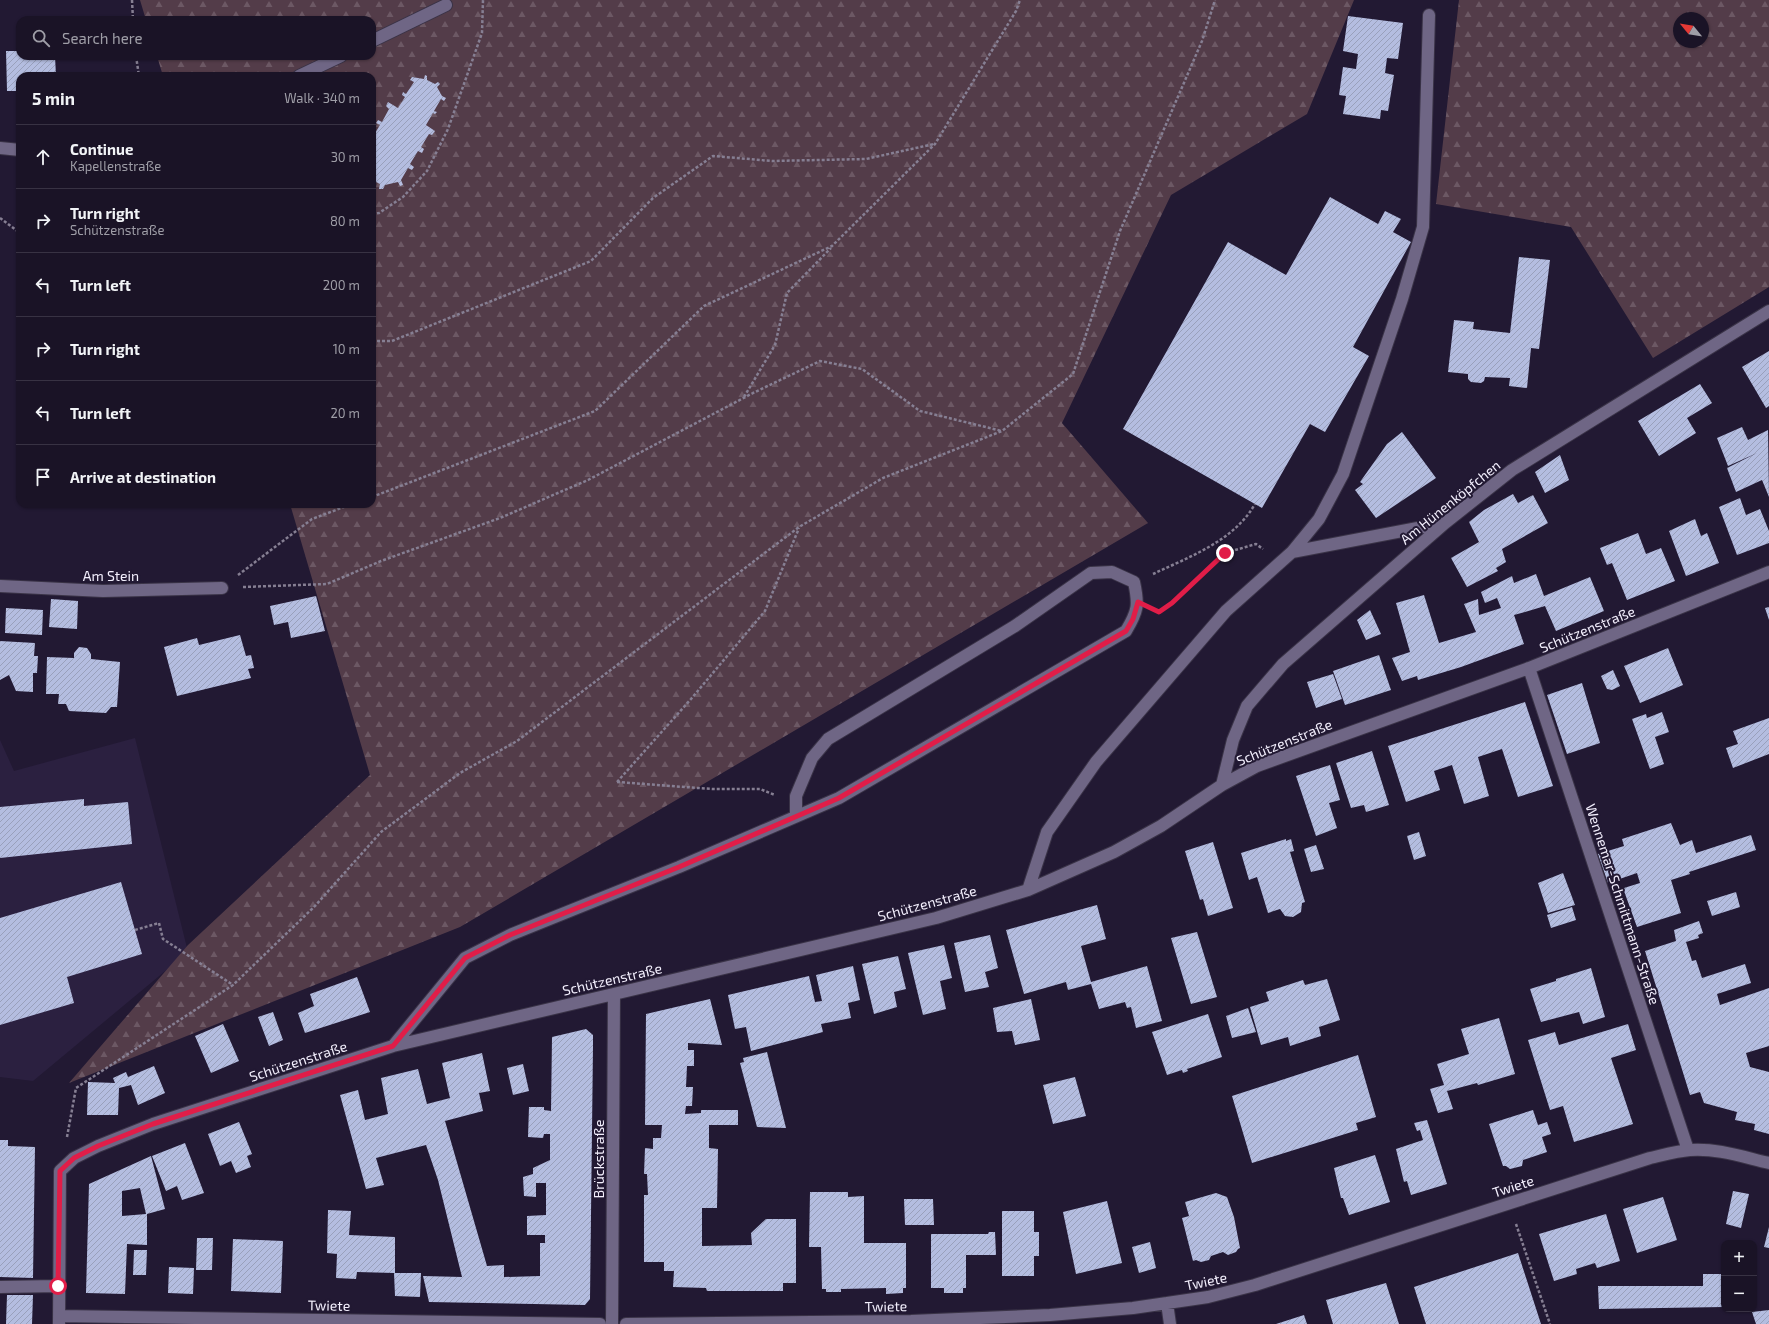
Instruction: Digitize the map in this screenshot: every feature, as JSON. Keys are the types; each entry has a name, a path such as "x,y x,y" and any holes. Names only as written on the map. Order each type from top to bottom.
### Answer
{"street":[{"path":"376,39 446,5"},
{"path":"1028,890 1047,832 1096,762 1226,611 1292,552 1319,519 1343,474 1402,299 1423,227 1429,15"},
{"path":"307,72 333,60"},
{"path":"0,148 16,150"},
{"name":"Am Hünenköpfchen","path":"1222,785 1233,740 1247,706 1283,664 1445,523 1512,470 1769,311"},
{"path":"1292,552 1445,523"},
{"path":"393,1046 465,958 510,935 672,870 839,798 1126,631 1133,619 1138,602 1134,582 1112,572 1091,573 1015,626 828,739 812,758 796,796 796,816"},
{"name":"Schützenstraße","path":"60,1171 74,1158 153,1124 393,1046 936,918 1028,890 1114,852 1161,826 1222,785 1257,766 1529,668 1769,572"},
{"name":"Am Stein","path":"0,586 103,591 222,588"},
{"name":"Wennemar-Schmittmann-Straße","path":"1529,668 1688,1150"},
{"name":"Brückstraße","path":"612,1324 614,994"},
{"name":"Twiete","path":"626,1324 911,1321 1050,1315 1208,1298 1255,1285 1650,1158 1688,1150 1725,1152 1769,1163"},
{"path":"59,1320 58,1286 60,1171"},
{"path":"0,1287 58,1286"},
{"path":"1167,1303 1170,1324"},
{"name":"Twiete","path":"59,1320 600,1324"}],"path":[{"path":"132,0 133,16"},
{"path":"376,213 403,197 427,171 448,130 482,33 483,0"},
{"path":"744,398 775,345 787,293 935,144 1016,11 1020,0"},
{"path":"60,1171 76,1088 233,985 314,907 380,832 460,773 517,741 799,527 883,478 1002,431 1073,374 1120,231 1202,41 1216,0"},
{"path":"137,60 139,72"},
{"path":"376,341 392,341 591,261 653,198 713,156 772,161 866,159 935,144"},
{"path":"0,218 16,230"},
{"path":"376,495 594,411 704,306 832,246"},
{"path":"222,588 327,584 381,561 500,518 588,480 744,398 820,361 862,369 920,411 1002,431"},
{"path":"1134,582 1198,553 1229,533 1245,518 1255,504"},
{"path":"222,588 312,519 341,508"},
{"path":"776,795 760,789 712,789 617,782 691,699 765,611 799,527"},
{"path":"1138,602 1159,612 1172,603 1225,553 1256,544"},
{"path":"135,930 159,923 163,939 233,985"},
{"path":"1509,1203 1550,1324"}],"shaded area":[{"path":"135,738 188,952 33,1081 0,1077 0,740 14,771"}],"green space":[{"path":"140,0 1354,0 1307,114 1171,195 1062,423 1148,523 460,927 69,1083 188,945 370,775 291,508 376,508 376,72 162,72 158,60 376,60 376,16 145,16"},
{"path":"1459,0 1769,0 1769,287 1653,358 1571,227 1436,204"}],"building":[{"path":"1348,16 1403,23 1398,59 1387,58 1385,73 1394,75 1388,111 1381,110 1380,119 1343,114 1346,96 1339,95 1343,67 1356,69 1358,54 1343,51"},
{"path":"6,51 16,51 16,60 55,60 56,72 16,72 16,91 7,91"},
{"path":"425,75 427,76 427,80 435,84 438,82 440,84 437,87 442,96 446,98 444,101 441,99 434,111 437,112 435,114 433,113 426,125 435,131 432,135 429,134 421,147 424,149 422,153 418,151 410,164 414,167 412,170 408,168 401,180 403,185 400,186 398,182 385,185 383,189 379,189 380,184 376,182 376,132 380,125 376,123 378,120 382,122 389,109 386,106 388,102 398,108 405,97 402,95 403,92 406,94 414,82 410,80 412,77 424,79"},
{"path":"1330,197 1378,224 1385,211 1401,219 1393,232 1411,242 1353,347 1369,356 1325,432 1310,424 1262,508 1123,429 1228,242 1286,275"},
{"path":"1519,257 1550,260 1539,349 1531,348 1527,388 1509,386 1510,378 1485,377 1484,381 1481,383 1471,382 1468,379 1468,374 1448,372 1454,320 1474,322 1473,329 1510,333"},
{"path":"1769,351 1769,406 1766,408 1742,367"},
{"path":"1700,384 1712,403 1687,418 1696,433 1659,456 1638,421"},
{"path":"1742,427 1748,440 1768,430 1769,497 1762,480 1736,492 1727,468 1757,453 1728,466 1717,438"},
{"path":"1402,432 1436,478 1376,518 1355,490 1363,484 1360,482 1387,444"},
{"path":"1560,455 1569,480 1545,493 1535,472"},
{"path":"1513,494 1518,503 1533,495 1548,523 1502,549 1506,562 1496,568 1498,571 1467,587 1451,558 1479,542 1469,522 1484,510"},
{"path":"1740,498 1746,515 1760,509 1769,531 1769,543 1737,555 1719,507"},
{"path":"1695,519 1701,536 1707,533 1719,563 1686,576 1669,531"},
{"path":"1638,533 1646,554 1661,548 1675,581 1627,600 1612,563 1607,565 1600,548"},
{"path":"1536,574 1544,596 1590,577 1604,611 1556,631 1545,606 1514,615 1524,644 1461,667 1418,680 1417,676 1402,681 1392,658 1410,652 1396,603 1424,595 1439,643 1476,632 1464,604 1478,599 1479,615 1501,608 1497,598 1485,603 1481,592 1512,576 1514,583"},
{"path":"316,596 325,631 291,638 288,622 274,625 270,606"},
{"path":"51,599 78,601 77,629 49,627"},
{"path":"1769,607 1769,620 1765,608"},
{"path":"6,608 43,610 42,635 5,633"},
{"path":"1370,610 1381,634 1366,640 1357,620"},
{"path":"240,635 246,656 251,655 254,668 248,669 251,678 177,696 164,647 197,638 199,645"},
{"path":"0,641 35,643 34,656 38,656 37,673 33,673 33,692 16,691 9,675 0,680"},
{"path":"79,647 87,648 91,654 91,659 120,662 117,707 111,707 106,713 69,711 66,704 58,704 59,694 46,694 47,657 74,658 74,653"},
{"path":"1668,648 1683,685 1640,703 1624,666"},
{"path":"1379,655 1391,690 1345,705 1333,671"},
{"path":"1613,670 1620,686 1612,690 1607,689 1601,676"},
{"path":"1333,674 1342,699 1316,708 1307,682"},
{"path":"1582,683 1600,743 1567,754 1547,695"},
{"path":"1525,702 1553,786 1518,797 1502,749 1478,757 1489,796 1464,804 1452,765 1434,771 1440,790 1406,802 1388,746"},
{"path":"1662,712 1669,732 1655,737 1664,764 1650,769 1632,719 1646,714 1647,718"},
{"path":"1769,718 1769,754 1733,768 1726,748 1738,744 1733,731"},
{"path":"1372,751 1389,805 1366,812 1364,805 1351,808 1336,763"},
{"path":"1330,765 1340,800 1329,803 1337,828 1316,836 1296,776"},
{"path":"84,799 84,806 128,802 132,844 0,858 0,807"},
{"path":"1671,823 1680,845 1692,840 1696,853 1751,835 1756,850 1689,872 1690,874 1671,880 1681,913 1637,927 1624,888 1640,883 1637,873 1608,883 1598,854 1624,846 1622,839"},
{"path":"1419,832 1426,856 1414,860 1407,836"},
{"path":"1286,839 1286,841 1291,839 1294,851 1290,852 1305,902 1302,903 1301,912 1293,917 1285,916 1280,909 1268,913 1257,877 1249,880 1241,853"},
{"path":"1213,842 1233,908 1208,916 1203,899 1200,900 1185,851"},
{"path":"1316,845 1324,869 1311,872 1304,849"},
{"path":"1563,873 1575,905 1548,913 1538,883"},
{"path":"121,882 142,954 67,977 74,1003 0,1025 0,918"},
{"path":"1736,892 1740,907 1712,916 1707,901"},
{"path":"1097,905 1106,939 1081,946 1091,982 1147,966 1162,1021 1136,1028 1131,1007 1127,1008 1125,1002 1099,1009 1091,984 1068,990 1066,982 1024,994 1006,930"},
{"path":"1572,907 1576,920 1551,928 1547,915"},
{"path":"1699,921 1703,933 1698,935 1699,938 1686,942 1692,961 1696,960 1702,978 1745,964 1751,983 1717,994 1720,1005 1769,988 1769,1046 1746,1053 1750,1067 1769,1072 1769,1134 1754,1130 1755,1124 1735,1120 1737,1112 1704,1103 1700,1092 1690,1095 1645,951 1676,941 1674,930"},
{"path":"1197,932 1217,997 1191,1004 1171,938"},
{"path":"990,935 998,968 985,972 989,987 965,992 954,943"},
{"path":"944,945 952,978 940,981 946,1009 923,1015 908,953"},
{"path":"898,956 906,989 894,992 897,1007 874,1014 862,964"},
{"path":"853,966 860,1000 848,1003 851,1018 821,1024 823,1032 751,1051 746,1027 735,1029 728,995 809,976 815,1002 822,1001 816,975"},
{"path":"1591,968 1605,1017 1583,1024 1579,1012 1541,1022 1530,989"},
{"path":"357,977 370,1012 305,1033 298,1013 314,1006 310,994"},
{"path":"1327,979 1340,1020 1319,1027 1321,1036 1290,1046 1288,1037 1261,1045 1250,1007 1269,1001 1266,992 1303,980 1305,985"},
{"path":"710,999 722,1045 688,1043 688,1050 694,1050 694,1066 687,1066 686,1087 693,1087 692,1106 686,1106 685,1114 701,1113 701,1110 738,1110 738,1125 709,1125 709,1148 718,1149 717,1208 702,1208 702,1246 752,1245 751,1233 766,1219 796,1219 796,1283 783,1283 783,1291 707,1291 706,1288 673,1287 674,1271 664,1271 664,1262 644,1262 644,1195 648,1195 647,1174 644,1174 645,1148 653,1149 653,1138 661,1138 662,1125 645,1125 646,1014"},
{"path":"1031,999 1040,1040 1015,1045 1012,1031 997,1032 993,1008"},
{"path":"1248,1008 1256,1032 1232,1038 1226,1016"},
{"path":"273,1012 283,1040 269,1046 258,1017"},
{"path":"1208,1014 1222,1057 1187,1069 1188,1071 1183,1073 1182,1070 1167,1075 1152,1032"},
{"path":"1499,1018 1515,1074 1478,1085 1477,1083 1447,1091 1453,1109 1438,1113 1430,1089 1444,1085 1437,1064 1469,1054 1461,1029"},
{"path":"223,1024 239,1061 211,1073 195,1036"},
{"path":"1628,1024 1636,1050 1611,1058 1633,1124 1574,1142 1563,1106 1550,1110 1528,1040 1555,1032 1559,1045"},
{"path":"586,1029 593,1035 590,1299 585,1305 429,1302 423,1276 462,1277 438,1180 426,1145 376,1158 384,1185 366,1189 340,1095 358,1090 365,1120 388,1114 381,1078 418,1069 427,1104 450,1098 442,1063 482,1053 490,1091 479,1093 483,1111 445,1121 487,1266 504,1265 504,1277 540,1276 540,1243 545,1243 545,1235 527,1235 527,1216 546,1215 546,1183 536,1183 536,1197 524,1196 523,1177 533,1174 533,1168 550,1160 550,1134 544,1134 543,1138 528,1137 529,1107 544,1107 544,1110 551,1111 552,1037"},
{"path":"767,1052 786,1128 757,1127 740,1063 744,1062 743,1058"},
{"path":"1358,1055 1376,1117 1356,1123 1358,1130 1252,1163 1232,1096"},
{"path":"523,1064 529,1091 513,1095 507,1068"},
{"path":"154,1066 165,1093 138,1105 131,1085 119,1088 118,1115 87,1115 88,1082 115,1083 113,1078 126,1072 128,1077"},
{"path":"1075,1077 1086,1116 1053,1124 1043,1085"},
{"path":"1533,1110 1538,1125 1547,1122 1551,1134 1542,1137 1547,1152 1523,1160 1522,1166 1510,1169 1503,1166 1489,1124"},
{"path":"1427,1120 1447,1184 1411,1195 1407,1181 1404,1182 1396,1149 1423,1140 1420,1130 1417,1131 1414,1123"},
{"path":"239,1122 252,1154 247,1156 251,1167 236,1173 231,1161 220,1166 208,1134"},
{"path":"0,1140 8,1140 8,1146 35,1147 33,1278 0,1277"},
{"path":"185,1143 204,1193 182,1200 177,1186 166,1191 152,1156"},
{"path":"1375,1155 1390,1202 1349,1215 1343,1198 1341,1198 1334,1168"},
{"path":"151,1156 165,1209 147,1214 147,1245 127,1244 125,1294 86,1293 89,1184","holes":["140,1188 146,1214 122,1216 122,1191"]},
{"path":"1733,1191 1749,1194 1741,1228 1726,1224"},
{"path":"810,1192 848,1192 848,1197 864,1196 864,1243 906,1243 906,1288 903,1288 903,1293 886,1294 886,1288 841,1289 841,1292 826,1292 826,1289 822,1289 821,1247 809,1247"},
{"path":"1216,1193 1227,1197 1234,1217 1240,1248 1236,1252 1228,1255 1223,1252 1211,1256 1209,1260 1201,1262 1196,1260 1193,1261 1182,1218 1189,1216 1185,1202"},
{"path":"1663,1197 1677,1240 1637,1253 1623,1209"},
{"path":"904,1199 933,1199 934,1225 905,1225"},
{"path":"1107,1201 1122,1263 1076,1274 1063,1212"},
{"path":"328,1210 351,1211 349,1235 395,1237 395,1273 421,1273 420,1297 395,1296 394,1273 357,1272 356,1279 336,1278 337,1254 327,1253"},
{"path":"1002,1211 1034,1211 1034,1232 1039,1232 1039,1256 1034,1256 1034,1276 1002,1276"},
{"path":"1606,1214 1620,1261 1597,1268 1595,1263 1576,1269 1577,1274 1554,1281 1539,1234"},
{"path":"1769,1227 1769,1248 1764,1247"},
{"path":"989,1232 995,1232 996,1255 966,1255 966,1288 963,1288 963,1293 944,1293 944,1288 931,1288 931,1234 988,1234"},
{"path":"197,1238 213,1238 212,1270 196,1270"},
{"path":"233,1239 283,1241 281,1293 231,1291"},
{"path":"1150,1242 1156,1268 1139,1273 1132,1247"},
{"path":"134,1250 147,1250 146,1275 133,1275"},
{"path":"1518,1253 1541,1324 1426,1324 1414,1287"},
{"path":"169,1267 194,1268 193,1294 168,1293"},
{"path":"1703,1274 1721,1274 1721,1307 1599,1309 1598,1286 1703,1286"},
{"path":"1386,1283 1399,1324 1333,1324 1326,1300"},
{"path":"7,1295 33,1295 32,1324 6,1324"},
{"path":"1769,1310 1769,1324 1756,1324 1752,1312"},
{"path":"1304,1315 1307,1324 1276,1324"}],"route":[{"path":"58,1286 60,1171 74,1158 98,1146 153,1124 393,1046 465,958 510,935 569,913 839,798 1126,631 1133,619 1138,602 1159,612 1172,603 1225,553"}]}
